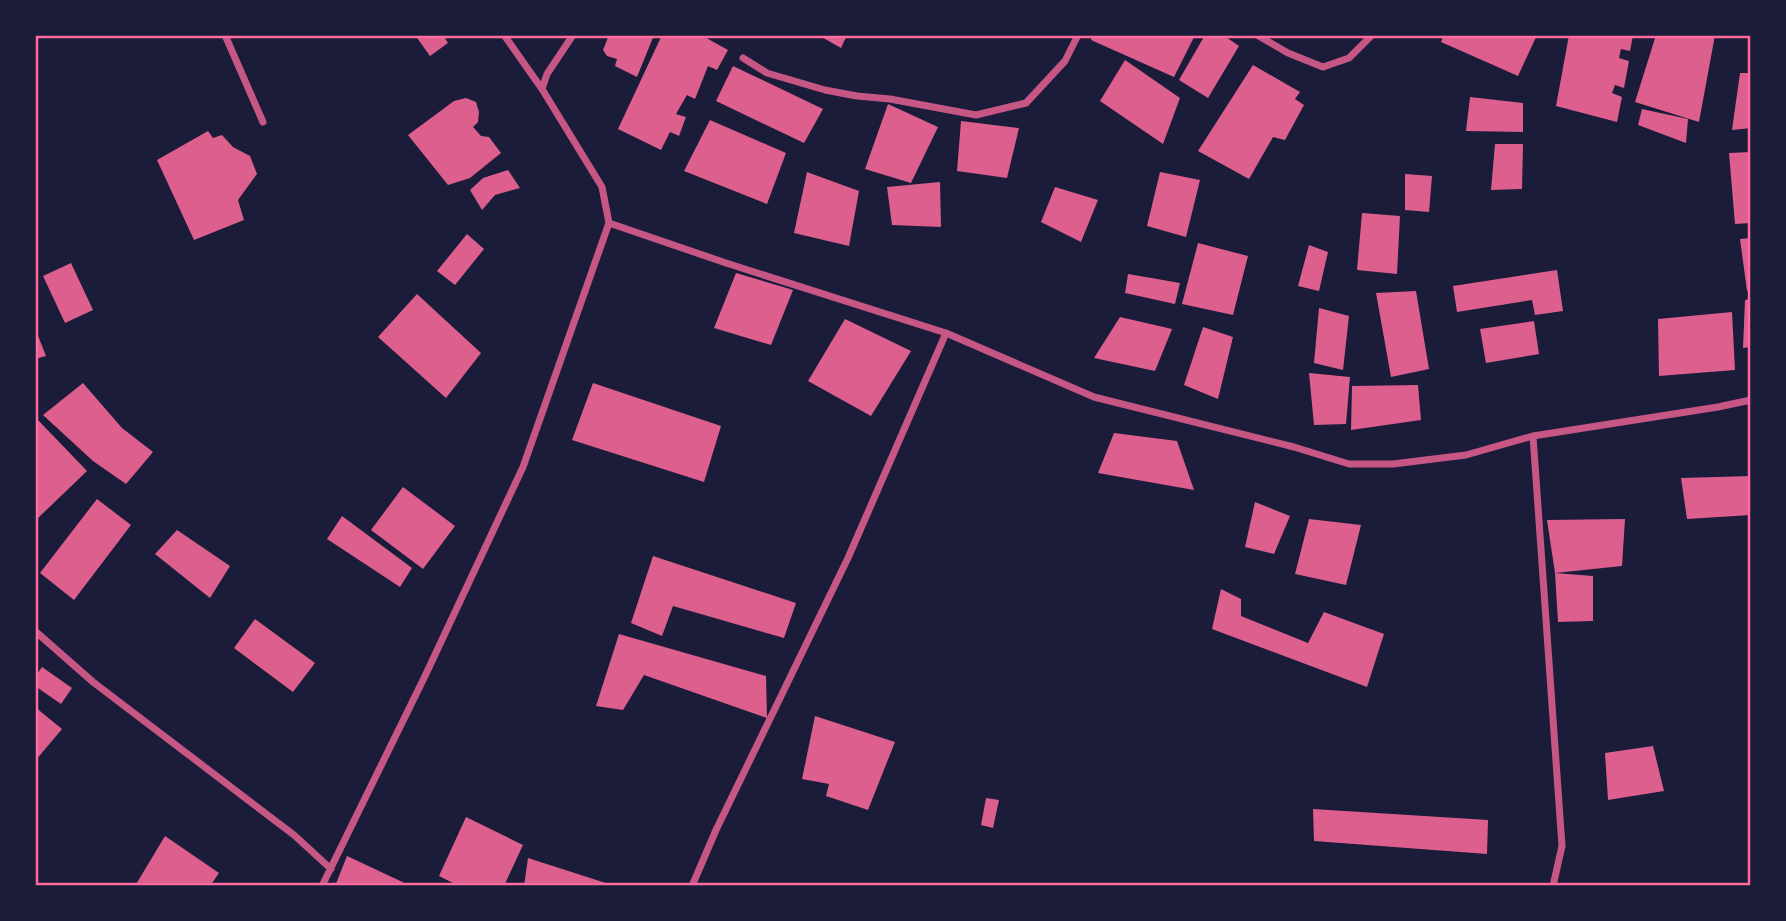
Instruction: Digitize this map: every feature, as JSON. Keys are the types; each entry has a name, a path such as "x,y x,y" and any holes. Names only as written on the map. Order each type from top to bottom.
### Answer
{"street":[{"path":"225,35 263,122"},
{"path":"322,886 437,652 523,467 609,223 602,187 542,89 504,35"},
{"path":"542,89 547,74 573,35"},
{"path":"743,58 767,73 825,90 976,115 1026,103 1065,61 1078,35"},
{"path":"1257,35 1288,53 1323,67 1349,58 1372,35"},
{"path":"609,223 946,333 1094,397 1227,429 1349,464 1393,464 1466,455 1532,436 1751,400"},
{"path":"692,886 716,830 848,558 946,333"},
{"path":"1532,436 1562,846 1553,886"},
{"path":"35,631 93,682 294,835 331,869"}],"building":[{"path":"415,35 443,35 448,43 430,56"},
{"path":"609,35 654,35 637,77 615,66 617,59 607,56 603,50"},
{"path":"662,35 701,35 728,50 717,70 708,66 695,99 687,95 676,114 686,117 679,136 670,132 661,150 618,129"},
{"path":"818,35 847,35 841,48"},
{"path":"1092,35 1195,35 1174,77 1091,40"},
{"path":"1205,35 1223,35 1239,46 1208,98 1179,80"},
{"path":"1444,35 1537,35 1518,76 1441,42"},
{"path":"1569,35 1633,35 1630,51 1621,49 1619,58 1629,61 1624,88 1615,85 1612,93 1622,97 1617,122 1556,106"},
{"path":"1656,35 1715,35 1699,122 1635,102"},
{"path":"1125,60 1180,98 1163,144 1100,101"},
{"path":"1253,65 1300,92 1295,99 1304,105 1285,140 1273,137 1249,179 1198,151"},
{"path":"733,66 823,109 804,143 716,101"},
{"path":"1740,73 1751,73 1751,128 1732,130"},
{"path":"1470,97 1523,103 1523,132 1466,131"},
{"path":"466,98 476,102 479,112 478,122 473,127 481,136 489,137 501,153 470,178 448,185 408,135 454,101"},
{"path":"888,104 938,127 911,183 865,169"},
{"path":"1642,109 1688,119 1686,143 1638,125"},
{"path":"710,120 786,153 767,204 684,171"},
{"path":"961,121 1019,128 1007,178 957,171"},
{"path":"208,131 213,138 222,135 233,147 250,156 257,174 238,200 244,220 194,240 157,160"},
{"path":"1495,144 1523,144 1522,189 1491,190"},
{"path":"1751,152 1751,223 1735,224 1729,153"},
{"path":"508,170 520,188 495,195 482,210 470,190 483,178"},
{"path":"807,172 859,191 849,246 794,233"},
{"path":"1160,172 1200,180 1186,237 1147,226"},
{"path":"1405,174 1432,176 1429,212 1405,210"},
{"path":"940,182 941,227 892,225 887,187"},
{"path":"1055,187 1098,200 1081,242 1041,222"},
{"path":"1362,213 1400,216 1397,274 1357,270"},
{"path":"467,234 484,249 455,285 437,271"},
{"path":"1751,238 1751,290 1747,291 1740,239"},
{"path":"1198,243 1248,256 1233,315 1182,304"},
{"path":"1309,245 1328,252 1319,291 1298,286"},
{"path":"71,263 93,310 65,323 43,276"},
{"path":"1557,270 1563,311 1535,315 1532,300 1457,312 1453,286"},
{"path":"736,273 793,290 771,345 714,328"},
{"path":"1128,274 1180,283 1175,304 1125,293"},
{"path":"1416,291 1429,369 1391,377 1376,293"},
{"path":"417,294 481,353 446,398 378,337"},
{"path":"1751,299 1751,347 1743,348 1745,300"},
{"path":"1319,308 1349,316 1343,370 1314,363"},
{"path":"1732,312 1735,370 1659,376 1658,319"},
{"path":"1120,317 1172,329 1155,371 1094,358"},
{"path":"845,319 911,351 871,416 808,381"},
{"path":"1534,321 1539,354 1486,363 1480,329"},
{"path":"1203,327 1233,337 1218,399 1184,385"},
{"path":"35,328 46,356 35,359"},
{"path":"1309,373 1350,377 1346,424 1314,425"},
{"path":"83,383 122,428 153,452 126,484 93,461 43,415"},
{"path":"593,383 721,426 704,482 572,440"},
{"path":"1418,385 1421,420 1351,430 1352,386"},
{"path":"37,419 87,471 37,519 35,421"},
{"path":"1114,433 1177,441 1194,490 1098,473"},
{"path":"1751,476 1751,515 1687,519 1681,478"},
{"path":"403,487 455,526 423,569 371,530"},
{"path":"97,499 131,525 74,600 40,573"},
{"path":"1255,502 1290,516 1274,554 1245,547"},
{"path":"342,516 412,568 400,587 327,539"},
{"path":"1309,519 1361,525 1346,585 1295,574"},
{"path":"1625,519 1622,566 1555,573 1547,520"},
{"path":"177,530 230,566 210,598 155,554"},
{"path":"653,556 796,603 784,638 673,606 662,636 631,623"},
{"path":"1555,573 1593,576 1593,621 1558,622"},
{"path":"1221,589 1241,599 1241,616 1308,643 1324,612 1384,634 1367,687 1212,629"},
{"path":"255,619 315,663 293,692 234,648"},
{"path":"619,634 766,676 767,718 644,675 623,710 596,706"},
{"path":"42,667 72,688 61,704 35,686 35,677"},
{"path":"35,707 62,729 35,761"},
{"path":"815,716 895,742 868,810 826,796 829,784 802,779"},
{"path":"1653,746 1664,791 1608,800 1605,753"},
{"path":"986,798 999,800 993,828 981,825"},
{"path":"1313,809 1488,820 1487,854 1314,841"},
{"path":"466,817 523,845 504,886 459,886 439,876"},
{"path":"165,836 219,873 210,886 135,886"},
{"path":"347,856 411,886 335,886"},
{"path":"528,858 612,885 524,886"}]}
